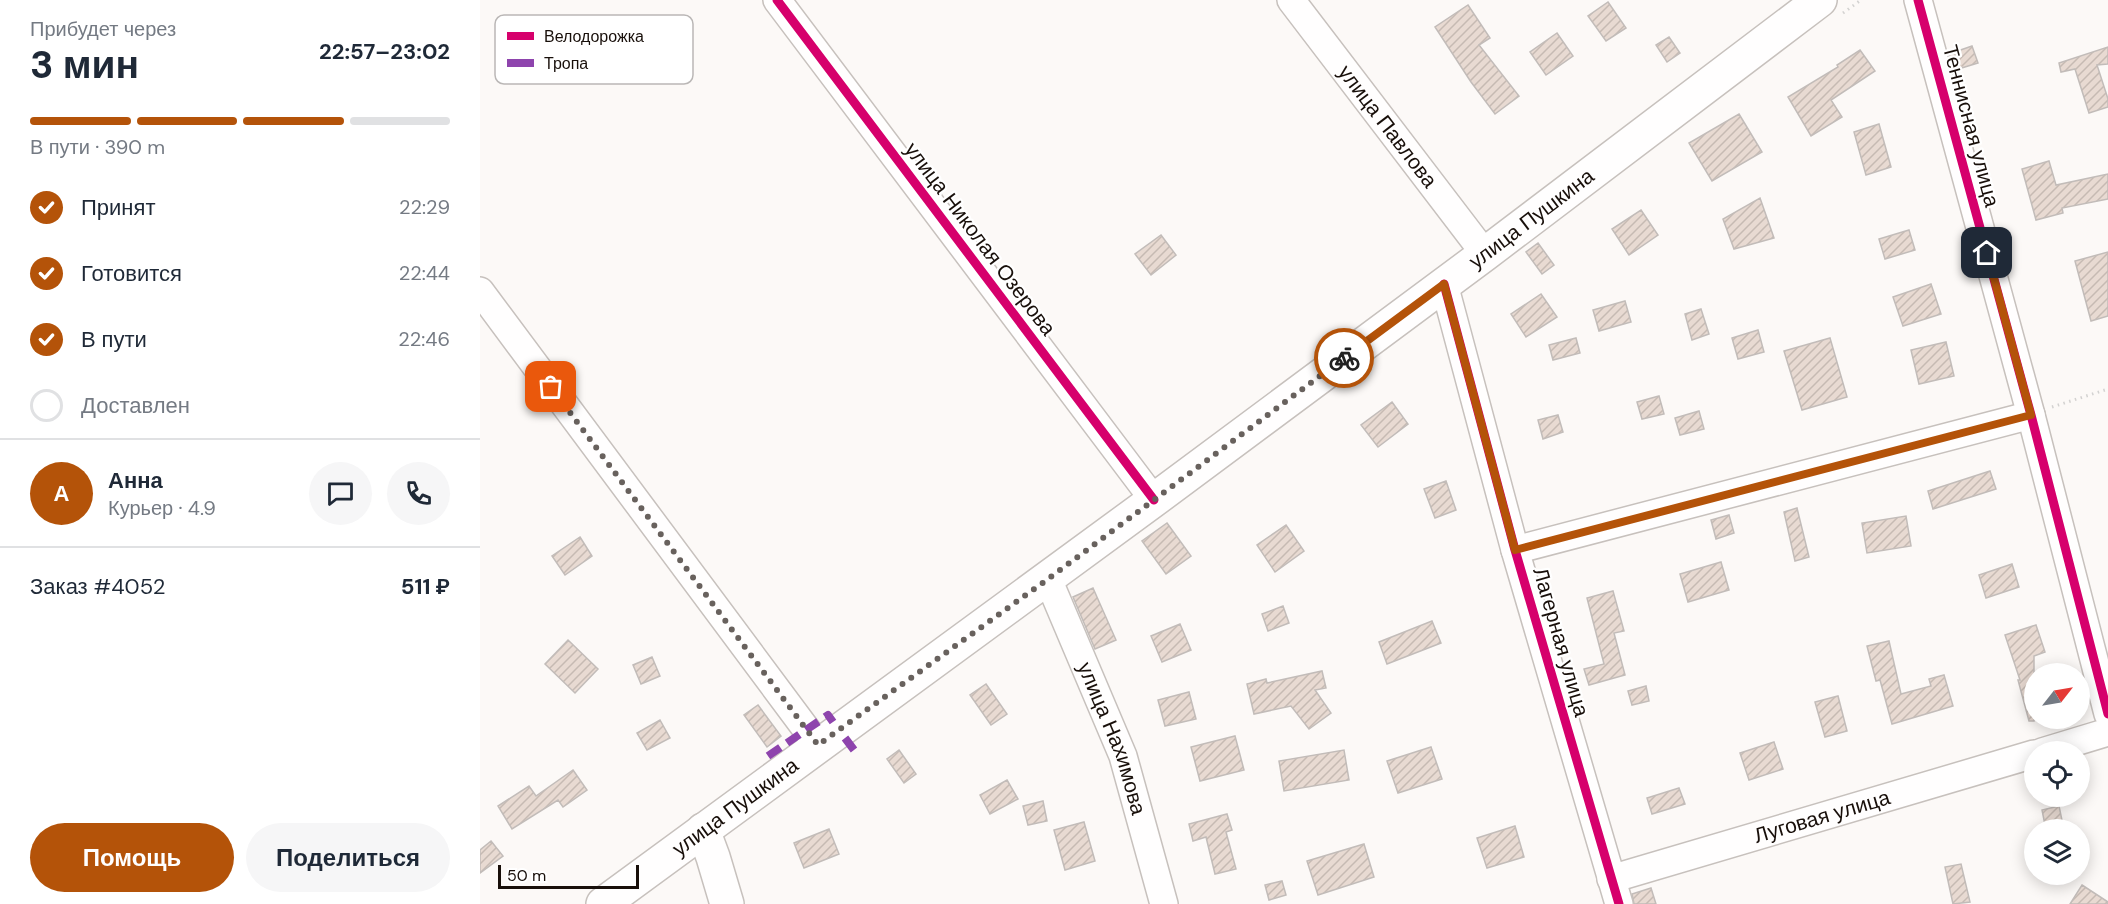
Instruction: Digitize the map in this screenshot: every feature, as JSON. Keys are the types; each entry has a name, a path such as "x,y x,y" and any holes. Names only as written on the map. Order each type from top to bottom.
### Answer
{"main road":[{"name":"улица Пушкина","path":"603,904 1048,579 1485,254 1820,0"},
{"path":"703,830 727,904"}],"street":[{"name":"улица Николая Озерова","path":"777,0 1154,500"},
{"name":"улица Павлова","path":"1291,0 1485,254"},
{"name":"Теннисная улица","path":"1918,0 2031,415 2108,714"},
{"name":"Лагерная улица","path":"1444,284 1515,550 1615,892"},
{"path":"480,291 818,745"},
{"path":"1515,550 2031,415"},
{"name":"улица Нахимова","path":"1048,579 1123,756 1164,904"},
{"path":"2078,741 2108,732"},
{"name":"Луговая улица","path":"1615,892 2024,757"}],"path":[{"path":"2031,415 2108,389"}],"building":[{"path":"1608,2 1626,28 1606,41 1588,16"},
{"path":"1468,5 1490,38 1479,45 1519,96 1495,114 1435,27"},
{"path":"1557,33 1573,56 1546,75 1530,52"},
{"path":"1669,37 1680,53 1667,62 1656,45"},
{"path":"1972,46 1978,63 1955,70 1949,54"},
{"path":"2108,47 2108,64 2097,65 2108,99 2108,107 2089,113 2075,69 2061,72 2059,63"},
{"path":"1860,50 1875,71 1831,100 1842,117 1811,136 1788,97 1838,67 1837,65"},
{"path":"1739,114 1762,152 1712,181 1689,143"},
{"path":"1879,124 1891,167 1866,175 1854,132"},
{"path":"2049,161 2056,185 2108,174 2108,199 2062,208 2063,213 2036,220 2022,169"},
{"path":"1760,198 1774,238 1734,249 1723,219"},
{"path":"1641,210 1658,235 1629,255 1612,229"},
{"path":"1909,230 1915,250 1885,259 1879,239"},
{"path":"1161,235 1176,255 1151,275 1135,254"},
{"path":"1538,243 1554,265 1542,274 1526,252"},
{"path":"2108,252 2108,316 2091,321 2075,261"},
{"path":"1931,284 1941,314 1903,326 1893,297"},
{"path":"1541,294 1557,317 1526,337 1511,314"},
{"path":"1625,301 1631,322 1599,331 1593,310"},
{"path":"1701,309 1709,334 1692,340 1685,314"},
{"path":"1758,330 1764,352 1738,359 1732,338"},
{"path":"1576,338 1580,353 1553,360 1549,345"},
{"path":"1830,338 1847,397 1802,410 1784,351"},
{"path":"1946,342 1954,376 1919,384 1911,350"},
{"path":"1659,396 1664,414 1642,419 1637,402"},
{"path":"1392,402 1408,424 1378,447 1361,425"},
{"path":"1699,411 1704,429 1680,435 1675,418"},
{"path":"1558,415 1563,432 1543,439 1538,420"},
{"path":"1990,471 1996,489 1933,509 1928,491"},
{"path":"1446,481 1456,510 1435,518 1424,489"},
{"path":"1797,508 1809,557 1795,561 1784,512"},
{"path":"1729,515 1734,533 1716,539 1711,520"},
{"path":"1906,516 1911,546 1867,553 1862,523"},
{"path":"1167,523 1191,556 1166,574 1142,541"},
{"path":"1286,525 1304,551 1275,572 1257,545"},
{"path":"580,537 592,556 565,575 552,556"},
{"path":"1721,562 1729,590 1688,602 1680,574"},
{"path":"2012,564 2019,587 1986,598 1979,575"},
{"path":"1093,588 1116,640 1095,649 1073,597"},
{"path":"1613,591 1624,631 1614,633 1625,675 1589,685 1584,669 1604,664 1587,598"},
{"path":"1283,606 1289,623 1268,631 1262,614"},
{"path":"1432,621 1441,643 1387,664 1379,642"},
{"path":"1180,624 1191,650 1162,662 1151,636"},
{"path":"2036,625 2045,652 2034,656 2034,663 2024,663 2024,702 2018,680 2020,680 2005,635"},
{"path":"568,640 598,669 575,693 545,664"},
{"path":"1889,641 1901,694 1931,686 1929,679 1944,675 1953,706 1892,724 1880,680 1876,681 1867,646"},
{"path":"652,657 660,676 641,684 633,665"},
{"path":"1322,671 1326,688 1315,690 1331,713 1309,729 1291,706 1254,714 1247,684 1266,679 1267,683"},
{"path":"986,684 1007,714 991,725 970,695"},
{"path":"1646,686 1649,701 1632,705 1628,691"},
{"path":"1189,692 1196,719 1165,726 1158,700"},
{"path":"1838,696 1847,731 1825,737 1815,702"},
{"path":"758,705 781,736 767,747 744,715"},
{"path":"660,720 670,738 647,750 637,733"},
{"path":"1235,736 1244,770 1200,781 1191,747"},
{"path":"1774,742 1783,769 1749,780 1740,753"},
{"path":"1431,747 1442,779 1398,793 1387,761"},
{"path":"899,750 916,774 904,783 887,759"},
{"path":"1344,750 1349,780 1284,791 1279,761"},
{"path":"573,770 587,790 563,807 558,800 512,829 498,806 529,786 536,796"},
{"path":"1007,780 1018,799 990,814 980,795"},
{"path":"1679,788 1685,804 1652,814 1647,798"},
{"path":"1043,801 1047,821 1028,825 1023,806"},
{"path":"2059,807 2062,819 2044,819 2042,810"},
{"path":"1227,814 1232,830 1226,832 1236,869 1215,874 1206,837 1193,841 1189,824"},
{"path":"1084,822 1095,861 1065,870 1054,830"},
{"path":"1515,826 1524,857 1487,868 1477,838"},
{"path":"829,829 839,854 804,868 794,843"},
{"path":"491,841 503,856 480,873 480,850"},
{"path":"1364,844 1374,877 1318,895 1307,861"},
{"path":"1961,864 1970,902 1953,904 1945,867"},
{"path":"1282,881 1286,895 1269,900 1265,885"},
{"path":"2082,885 2108,902 2108,904 2070,904"},
{"path":"1651,888 1656,904 1634,904 1632,894"}],"marked path":[{"path":"768,756 828,715 833,722"},
{"path":"845,738 854,750"}],"cycle path":[{"path":"777,0 1154,500"},
{"path":"1918,0 2031,415 2108,714"},
{"path":"1444,284 1515,550 1619,904"}],"way so far":[{"path":"551,387 818,745 1048,579 1344,358"}],"route":[{"path":"1344,358 1444,284 1515,550 2031,415 1987,253"}]}
